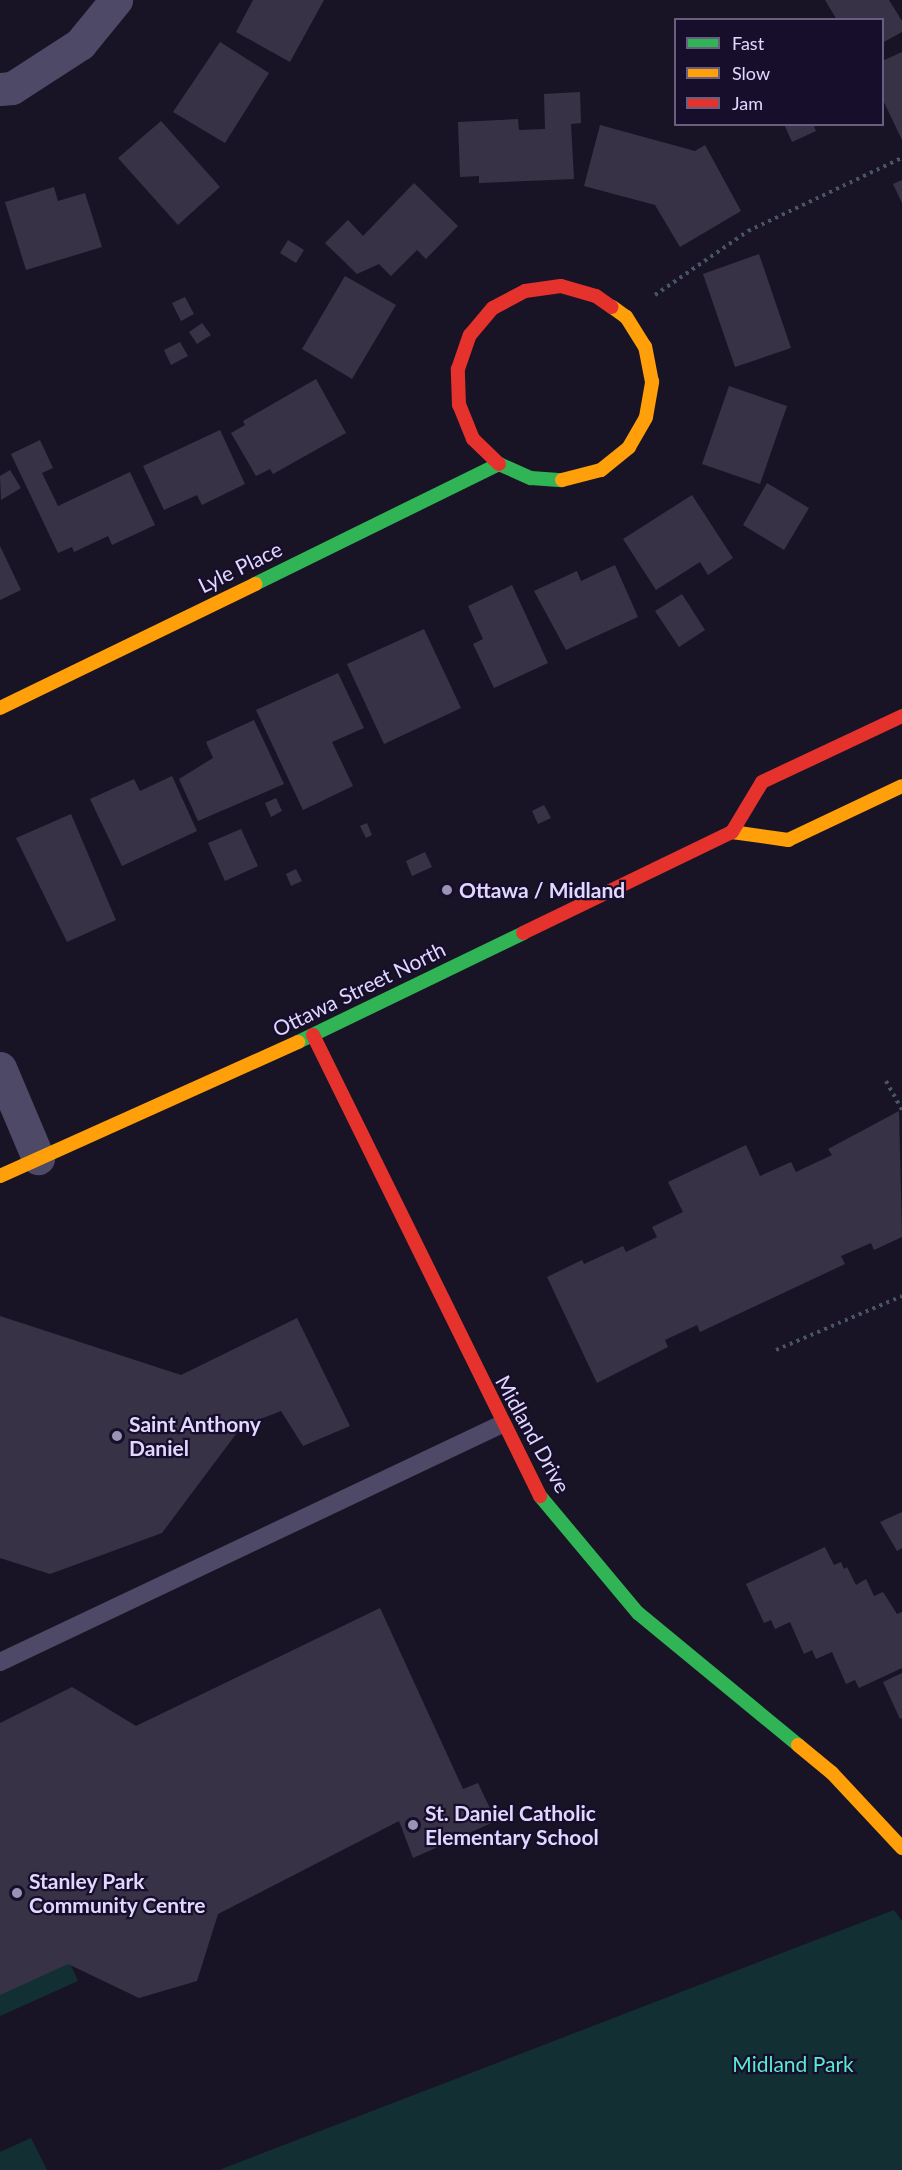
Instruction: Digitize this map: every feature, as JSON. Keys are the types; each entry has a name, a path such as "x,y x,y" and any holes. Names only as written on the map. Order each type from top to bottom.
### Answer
{"street":[{"path":"0,88 12,88 80,44 116,0"},
{"path":"561,286 597,296 626,317 645,347 652,382 646,417 629,447 601,470 567,480 531,478 499,464 473,439 459,405 458,369 470,335 487,315 525,291 561,286"},
{"name":"Lyle Place","path":"0,708 499,464"},
{"path":"902,716 762,782 732,832 788,840 902,786"},
{"name":"Ottawa Street North","path":"0,1176 313,1035 732,832"},
{"name":"Midland Drive","path":"313,1035 500,1425 537,1493 638,1613 832,1773 902,1848"},
{"path":"0,1068 38,1158"}],"lane":[{"path":"0,1662 500,1425"}],"path":[{"path":"626,317 748,231 902,158"},
{"path":"886,1081 902,1110"},
{"path":"776,1350 902,1296"}],"green space":[{"name":"Stanley Park Community Centre","path":"0,1808 78,1981 0,2016"},
{"name":"Midland Park","path":"894,1910 902,1921 902,2170 219,2170"},
{"path":"31,2138 47,2170 0,2170 0,2152"}],"building":[{"path":"253,0 324,0 290,62 236,32"},
{"path":"825,0 889,0 902,21 902,32 884,42 884,18 836,18"},
{"path":"220,42 269,73 225,143 173,112"},
{"path":"902,52 902,140 884,102 884,60"},
{"path":"580,92 581,123 571,124 574,179 479,183 479,176 460,177 458,122 518,119 519,130 545,129 544,94"},
{"path":"161,121 220,187 178,225 118,158"},
{"path":"600,125 695,151 705,145 741,211 680,247 655,205 584,186"},
{"path":"785,126 814,126 816,131 792,142"},
{"path":"902,180 902,203 893,184"},
{"path":"414,183 458,226 426,259 417,250 391,276 379,264 357,274 325,243 348,220 363,236"},
{"path":"54,187 58,201 85,193 102,247 26,270 5,202"},
{"path":"288,240 304,250 296,263 280,253"},
{"path":"759,254 791,348 735,367 703,274"},
{"path":"345,276 396,305 352,379 302,349"},
{"path":"185,297 194,314 181,321 172,303"},
{"path":"202,323 211,335 197,344 189,332"},
{"path":"180,342 188,356 171,365 164,350"},
{"path":"316,379 346,433 273,474 270,469 256,476 231,433 245,425 243,421"},
{"path":"729,386 787,406 760,484 702,464"},
{"path":"220,430 245,484 202,505 197,495 164,510 143,466"},
{"path":"40,440 53,468 42,473 58,506 130,472 155,525 112,545 108,536 74,552 72,547 58,553 11,454"},
{"path":"10,470 21,488 1,500 0,476"},
{"path":"767,483 809,508 784,550 743,525"},
{"path":"692,495 733,558 708,575 700,562 656,590 623,539"},
{"path":"0,546 21,590 0,600"},
{"path":"615,565 638,617 566,650 534,591 577,571 581,581"},
{"path":"512,585 548,663 494,688 473,644 483,639 468,606"},
{"path":"682,594 705,630 679,647 655,611"},
{"path":"424,629 461,708 384,744 347,664"},
{"path":"338,673 364,728 332,742 353,786 303,810 256,710"},
{"path":"254,720 284,784 198,821 179,779 213,758 206,742"},
{"path":"172,776 197,831 122,866 90,799 134,779 140,791"},
{"path":"276,798 282,811 271,817 265,803"},
{"path":"544,805 551,818 538,824 532,811"},
{"path":"71,814 116,920 67,942 16,838"},
{"path":"367,823 372,835 366,838 360,826"},
{"path":"241,829 258,866 225,881 208,843"},
{"path":"425,852 432,867 412,876 406,861"},
{"path":"296,869 302,881 291,886 286,874"},
{"path":"899,1111 902,1237 874,1250 871,1243 841,1256 845,1264 700,1332 697,1325 665,1340 668,1347 597,1383 547,1277 582,1260 584,1264 623,1246 626,1252 657,1237 652,1227 683,1212 668,1182 746,1145 760,1176 791,1162 796,1172 832,1155 828,1149"},
{"name":"Saint Anthony Daniel","path":"0,1316 181,1375 297,1318 350,1426 303,1446 281,1411 242,1426 162,1533 50,1574 0,1558"},
{"path":"902,1512 902,1548 897,1551 880,1522"},
{"path":"825,1547 834,1565 841,1562 844,1569 847,1567 856,1585 866,1579 874,1596 883,1592 897,1614 902,1612 902,1668 859,1688 855,1680 846,1684 832,1652 816,1659 812,1650 804,1654 790,1622 775,1629 771,1620 764,1623 746,1584"},
{"path":"380,1608 463,1789 478,1783 496,1821 413,1858 399,1821 218,1914 197,1981 139,1998 68,1964 0,1995 0,1723 72,1687 136,1726"},
{"path":"902,1673 902,1718 900,1719 883,1682"}],"traffic: fast":[{"path":"255,584 499,464 531,478 562,480"},
{"path":"298,1042 523,933"},
{"path":"540,1496 638,1613 798,1745"}],"traffic: slow":[{"path":"562,480 601,470 629,447 646,417 652,382 645,347 626,317 612,307"},
{"path":"0,708 255,584"},
{"path":"732,832 788,840 902,786"},
{"path":"0,1176 298,1042"},
{"path":"798,1745 832,1773 902,1848"}],"traffic: jam":[{"path":"499,464 473,439 459,405 458,369 470,335 493,308 525,291 561,286 596,296 612,307"},
{"path":"523,933 732,832 762,782 902,716"},
{"path":"313,1035 540,1496"}],"place":[{"name":"Ottawa / Midland","path":"447,890"},
{"name":"Saint Anthony Daniel","path":"117,1436"},
{"name":"St. Daniel Catholic Elementary School","path":"413,1825"},
{"name":"Stanley Park Community Centre","path":"17,1893"}]}
